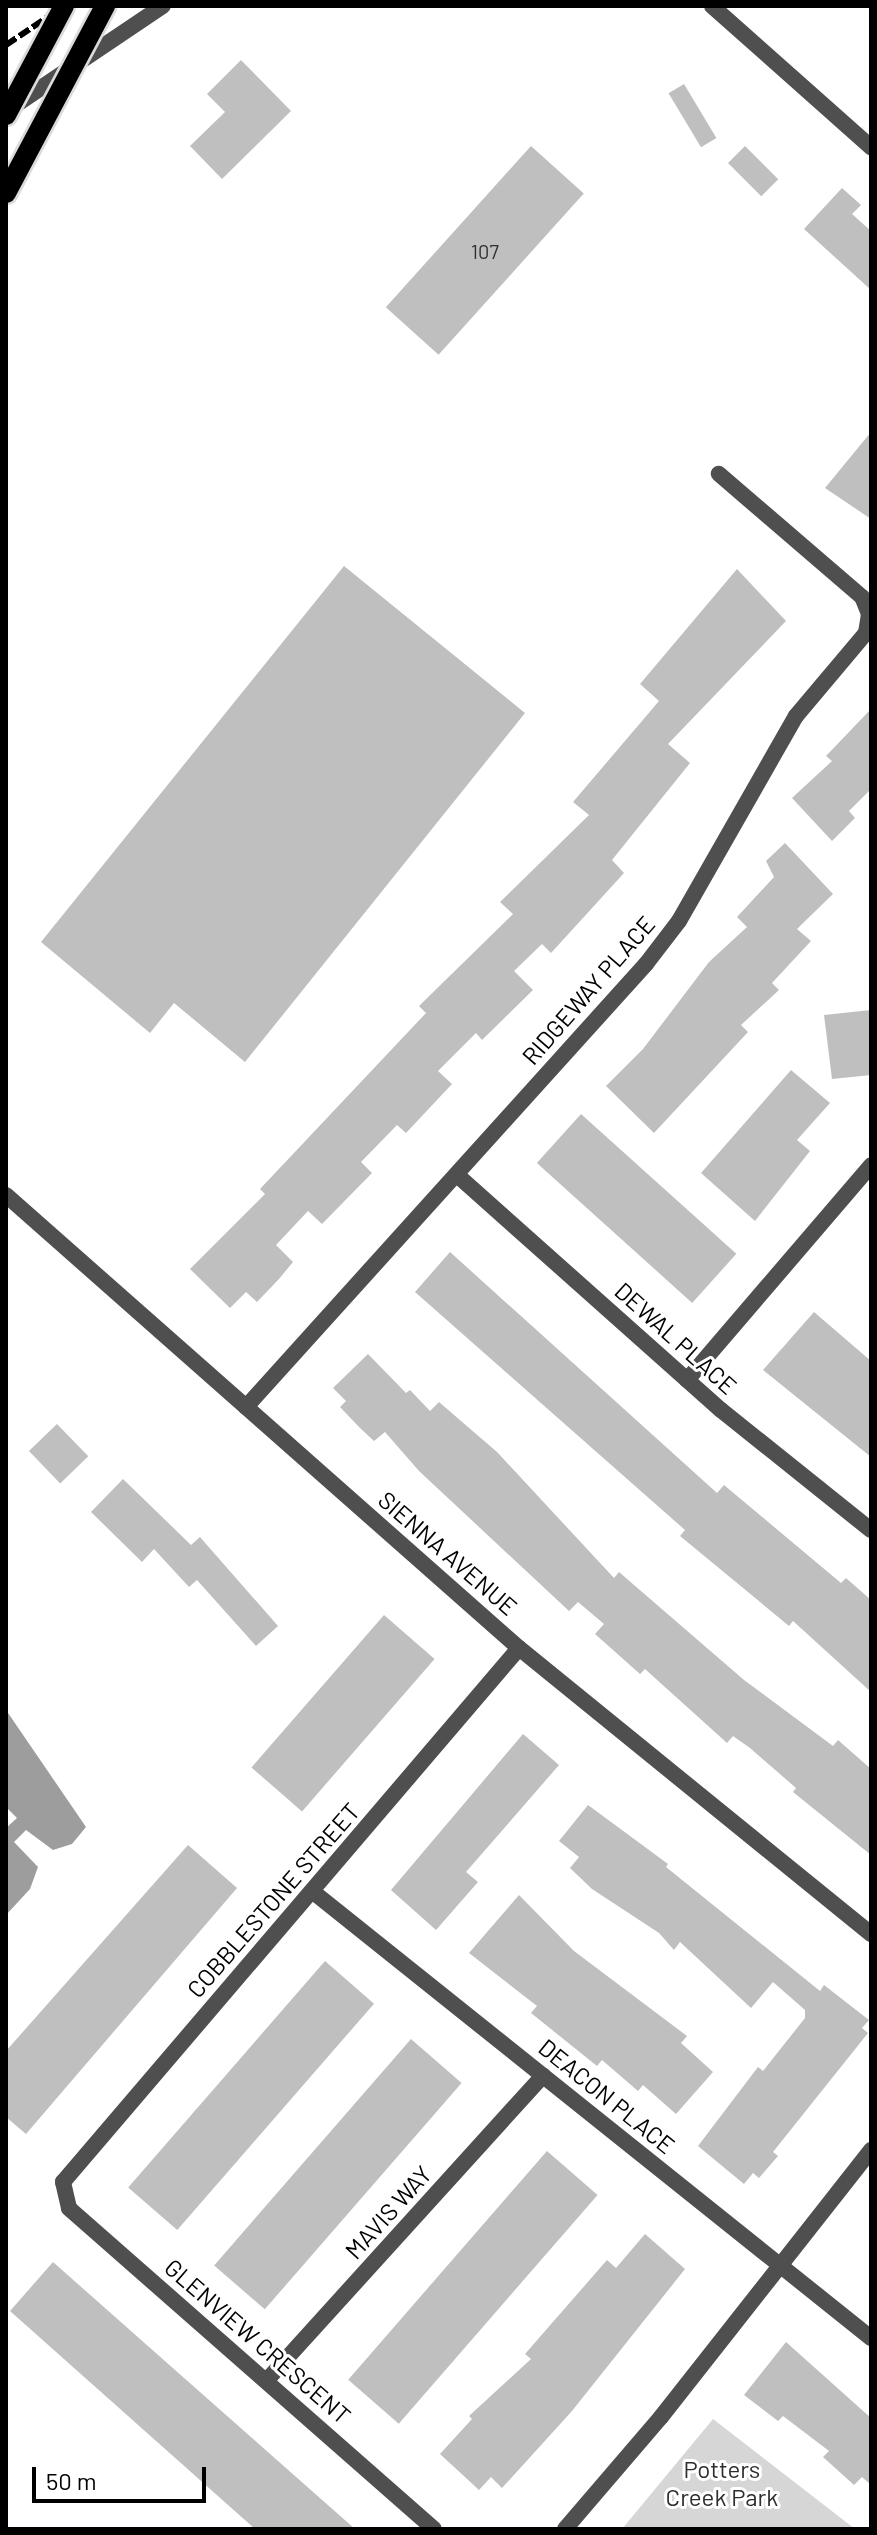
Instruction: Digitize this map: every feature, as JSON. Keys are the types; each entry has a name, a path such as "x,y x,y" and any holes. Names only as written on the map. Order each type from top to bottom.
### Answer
{"main road":[{"path":"6,113 64,6"},
{"path":"6,193 105,6"}],"street":[{"path":"6,113 163,6"},
{"path":"712,6 871,147"},
{"name":"RIDGEWAY PLACE","path":"246,1407 457,1175 679,921 796,716 866,633 869,614 862,597 719,474"},
{"path":"687,1380 871,1165"},
{"name":"DEWAL PLACE","path":"457,1175 687,1380 871,1530"},
{"name":"SIENNA AVENUE","path":"6,1195 519,1648 871,1934"},
{"name":"COBBLESTONE STREET","path":"63,2182 519,1648"},
{"name":"DEACON PLACE","path":"312,1891 871,2338"},
{"name":"MAVIS WAY","path":"267,2380 543,2076"},
{"path":"565,2529 871,2150"},
{"name":"GLENVIEW CRESCENT","path":"63,2182 69,2208 434,2529"}],"green space":[{"name":"Potters Creek Park","path":"713,2419 855,2529 622,2529"}],"shaded area":[{"path":"6,1710 86,1827 72,1844 53,1850 26,1830 14,1842 38,1867 30,1889 6,1915 6,1828 17,1818 6,1807"}],"building":[{"path":"241,60 291,111 222,179 190,146 225,112 207,94"},
{"path":"684,84 716,138 701,147 669,93"},
{"path":"531,146 584,194 439,355 386,307"},
{"path":"745,146 778,179 761,196 728,163"},
{"path":"842,188 861,205 852,214 871,231 871,290 804,229"},
{"path":"871,432 871,519 825,488"},
{"path":"344,566 525,713 245,1062 174,1003 150,1033 41,942"},
{"path":"737,569 786,621 668,744 690,763 612,860 624,873 551,953 542,944 514,971 533,990 482,1040 476,1033 438,1071 452,1084 406,1133 397,1125 361,1162 372,1173 322,1224 308,1211 276,1245 293,1262 279,1279 257,1302 246,1292 230,1308 190,1269 265,1194 260,1189 426,1013 419,1006 513,914 500,902 589,815 573,802 659,701 640,684"},
{"path":"871,709 871,789 849,811 855,818 832,841 792,798 832,761 826,756"},
{"path":"785,843 833,894 797,929 811,941 772,983 779,990 741,1025 748,1032 654,1133 606,1086 643,1049 709,962 747,927 737,917 774,877 766,861"},
{"path":"871,1010 871,1075 832,1079 824,1015"},
{"path":"791,1070 830,1103 797,1140 810,1151 755,1221 701,1173"},
{"path":"581,1114 736,1254 692,1303 537,1163"},
{"path":"450,1252 717,1493 724,1485 841,1583 846,1578 871,1600 871,1692 793,1621 789,1626 680,1536 685,1530 415,1292"},
{"path":"814,1312 871,1361 871,1457 763,1370"},
{"path":"368,1354 406,1393 410,1390 430,1411 439,1402 497,1452 614,1578 619,1572 744,1680 833,1746 838,1740 871,1769 871,1855 793,1792 796,1788 750,1748 733,1736 727,1743 645,1669 640,1674 595,1634 604,1624 578,1602 569,1611 419,1471 385,1432 374,1441 360,1428 340,1407 346,1401 333,1388"},
{"path":"57,1424 88,1456 60,1483 29,1451"},
{"path":"123,1479 191,1545 200,1537 278,1626 256,1646 197,1580 189,1587 154,1549 142,1562 91,1512"},
{"path":"384,1615 435,1659 302,1811 251,1767"},
{"path":"523,1734 559,1765 466,1872 478,1882 436,1930 391,1890"},
{"path":"588,1805 668,1864 666,1867 820,1991 824,1985 869,2020 862,2028 868,2033 773,2152 778,2156 759,2178 753,2173 744,2184 698,2146 758,2067 763,2071 805,2018 805,2010 773,1982 751,2008 680,1942 674,1950 659,1933 592,1889 570,1868 579,1857 559,1841"},
{"path":"188,1845 237,1888 26,2134 6,2117 6,2051"},
{"path":"519,1895 574,1951 687,2036 681,2043 713,2072 676,2114 643,2085 638,2091 602,2060 597,2066 531,2013 537,2006 469,1953"},
{"path":"325,1961 374,2004 177,2230 128,2187"},
{"path":"411,2039 462,2083 265,2309 214,2265"},
{"path":"547,2151 598,2195 399,2424 348,2380"},
{"path":"645,2234 685,2269 572,2411 502,2488 491,2477 479,2490 440,2454 472,2419 469,2416 531,2359 525,2354 607,2260 616,2268"},
{"path":"53,2262 355,2529 255,2529 10,2311"},
{"path":"786,2342 871,2418 871,2485 862,2477 854,2485 823,2457 829,2451 783,2416 778,2421 744,2395"}],"railway":[{"path":"6,45 64,6"}]}
